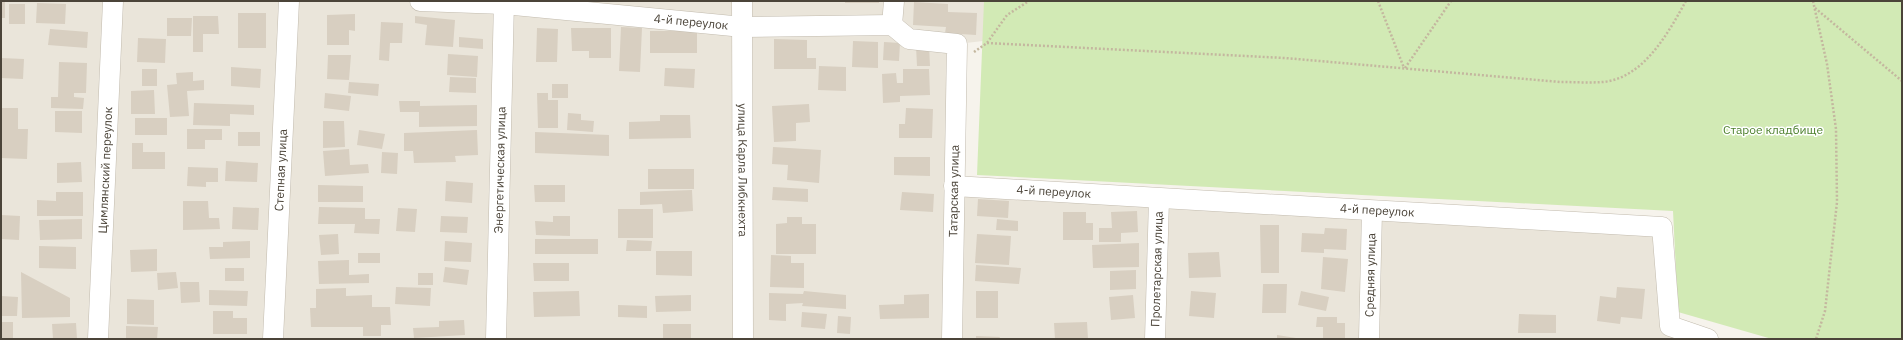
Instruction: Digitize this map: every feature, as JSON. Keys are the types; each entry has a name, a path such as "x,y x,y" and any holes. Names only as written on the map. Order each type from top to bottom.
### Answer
{"street":[{"name":"Цимлянский переулок","path":"98,339 113,1"},
{"name":"Степная улица","path":"273,339 289,1"},
{"name":"4-й переулок","path":"420,1 504,3 743,27 892,25"},
{"name":"улица Карла Либкнехта","path":"742,1 743,339"},
{"path":"894,1 892,25 909,39 957,51"},
{"name":"Энергетическая улица","path":"496,339 504,3"},
{"name":"Татарская улица","path":"952,339 957,51"},
{"name":"4-й переулок","path":"954,186 1662,227 1670,326 1708,339"},
{"name":"Пролетарская улица","path":"1156,339 1159,198"},
{"name":"Средняя улица","path":"1369,339 1372,211"}],"path":[{"path":"957,51 971,54 987,43 1008,16 1029,1"},
{"path":"1378,1 1405,68"},
{"path":"1405,68 1451,1"},
{"path":"987,43 1285,58 1560,82 1604,82 1624,76 1640,64 1667,35 1686,1"},
{"path":"1813,1 1827,64 1836,129 1836,210 1825,311 1816,339"},
{"path":"1814,8 1902,81"}],"shaded area":[{"path":"1,1 985,1 983,41 957,44 954,186 1662,227 1670,325 1708,339 1,339"}],"green space":[{"name":"Старое кладбище","path":"984,1 1902,1 1902,339 1772,339 1678,312 1673,211 977,175"}],"building":[{"path":"845,1 879,1 879,3 845,3"},
{"path":"1,2 5,2 5,18 1,18"},
{"path":"914,2 948,4 948,12 977,13 976,35 945,33 946,27 913,25"},
{"path":"37,3 66,4 65,24 36,23"},
{"path":"9,4 25,4 25,24 9,24"},
{"path":"238,13 266,13 266,48 238,48"},
{"path":"355,14 355,31 349,30 349,45 327,45 327,15"},
{"path":"193,16 218,16 219,34 203,34 203,52 193,52"},
{"path":"415,16 455,20 453,47 425,45 427,25 415,23"},
{"path":"167,18 192,18 191,36 167,36"},
{"path":"381,22 403,23 402,43 390,43 389,61 379,60"},
{"path":"621,27 642,28 640,72 619,71"},
{"path":"537,28 558,29 557,62 536,62"},
{"path":"571,28 611,28 611,58 589,58 589,51 572,51"},
{"path":"50,29 88,32 87,48 48,45"},
{"path":"650,31 697,31 697,53 650,53"},
{"path":"459,37 483,39 483,49 459,47"},
{"path":"138,38 166,39 165,63 137,62"},
{"path":"774,39 807,40 807,58 816,58 816,69 774,69"},
{"path":"853,41 878,42 878,68 852,67"},
{"path":"884,42 900,43 899,61 883,60"},
{"path":"929,45 930,66 917,66 916,46"},
{"path":"448,54 478,56 477,77 447,75"},
{"path":"328,55 351,55 349,80 327,79"},
{"path":"1,58 24,59 23,79 1,78"},
{"path":"59,62 87,63 86,93 74,93 74,97 84,98 83,109 51,108 51,97 58,97"},
{"path":"819,66 846,67 846,91 818,90"},
{"path":"231,67 261,69 260,88 231,86"},
{"path":"665,68 695,69 694,88 664,86"},
{"path":"142,69 157,69 157,86 142,86"},
{"path":"903,69 929,69 930,95 900,96 900,102 883,103 882,74 896,73 897,83 903,83"},
{"path":"193,72 193,81 204,80 204,90 187,91 189,116 170,117 167,85 177,84 176,73"},
{"path":"450,77 476,78 476,93 449,92"},
{"path":"349,82 379,84 378,96 348,93"},
{"path":"552,84 568,84 568,98 552,98"},
{"path":"154,90 155,114 131,114 131,91"},
{"path":"325,93 351,96 349,111 324,108"},
{"path":"537,93 548,93 548,100 558,100 558,128 538,128"},
{"path":"399,101 420,101 420,106 477,105 477,126 419,127 419,112 400,112"},
{"path":"194,103 254,105 254,115 230,114 230,126 193,125"},
{"path":"809,104 810,122 796,123 796,141 774,142 772,106"},
{"path":"1,108 18,108 18,129 28,129 27,159 1,158"},
{"path":"906,108 933,109 932,138 899,138 899,124 905,124"},
{"path":"55,111 82,111 82,133 55,132"},
{"path":"568,113 581,114 581,120 594,121 593,132 567,130"},
{"path":"660,115 690,115 691,138 629,139 629,122 660,121"},
{"path":"135,118 167,118 167,135 135,135"},
{"path":"323,121 344,121 345,147 323,148"},
{"path":"187,129 222,129 222,140 205,140 205,149 187,149"},
{"path":"359,130 385,134 382,149 357,145"},
{"path":"477,130 478,155 455,156 456,162 414,163 413,151 404,151 404,133"},
{"path":"238,132 260,132 260,146 238,146"},
{"path":"535,132 609,135 609,156 535,153"},
{"path":"132,143 143,143 143,152 165,152 165,169 132,169"},
{"path":"773,147 821,150 819,183 787,180 788,165 772,164"},
{"path":"349,149 350,165 368,164 369,173 325,176 323,151"},
{"path":"382,152 398,153 397,174 381,173"},
{"path":"894,157 930,157 930,176 894,175"},
{"path":"226,161 258,163 257,182 225,181"},
{"path":"81,162 82,182 57,183 57,163"},
{"path":"188,167 218,168 218,182 206,182 206,187 187,186"},
{"path":"648,169 694,169 694,189 648,189"},
{"path":"446,181 473,183 472,203 445,201"},
{"path":"318,185 363,186 363,202 318,202"},
{"path":"534,185 565,185 565,202 535,202"},
{"path":"773,187 808,189 808,202 772,200"},
{"path":"692,190 693,211 663,213 662,204 640,205 640,192"},
{"path":"56,192 83,192 83,216 37,216 37,200 56,201"},
{"path":"902,192 934,194 933,212 900,210"},
{"path":"978,199 1009,201 1008,218 977,216"},
{"path":"183,201 208,201 209,218 219,218 220,229 183,230"},
{"path":"233,207 259,208 258,230 232,229"},
{"path":"319,207 365,208 365,219 380,219 379,234 354,233 355,224 318,224"},
{"path":"398,208 417,209 415,232 396,231"},
{"path":"618,209 653,209 653,238 618,238"},
{"path":"1137,211 1138,232 1121,233 1121,242 1099,242 1099,228 1112,228 1111,212"},
{"path":"1063,212 1086,212 1086,223 1093,223 1093,240 1063,240"},
{"path":"1,215 20,216 19,240 1,239"},
{"path":"441,216 468,217 467,233 440,232"},
{"path":"553,216 570,216 570,236 536,235 535,221 553,222"},
{"path":"787,217 802,217 802,224 816,224 816,254 776,254 776,224 787,223"},
{"path":"82,219 82,239 40,240 39,220"},
{"path":"997,219 1018,221 1018,231 996,230"},
{"path":"1260,225 1279,225 1279,273 1261,273"},
{"path":"1325,228 1347,229 1346,250 1324,249 1324,253 1301,252 1302,233 1324,234"},
{"path":"338,234 339,254 321,255 319,235"},
{"path":"977,234 1011,236 1009,265 975,263"},
{"path":"535,239 598,239 598,254 535,254"},
{"path":"627,240 652,241 651,251 626,251"},
{"path":"250,241 250,258 210,259 209,247 223,247 223,242"},
{"path":"445,241 472,243 471,262 444,261"},
{"path":"1139,243 1139,267 1093,268 1092,245"},
{"path":"39,246 76,247 76,269 39,268"},
{"path":"157,249 157,271 131,272 130,250"},
{"path":"656,251 692,251 692,276 656,275"},
{"path":"1219,252 1221,277 1189,278 1188,253"},
{"path":"358,253 380,253 380,263 358,263"},
{"path":"771,255 791,256 791,263 804,263 804,288 770,287"},
{"path":"1323,257 1348,259 1345,292 1321,289"},
{"path":"349,260 349,275 369,274 369,283 319,284 318,261"},
{"path":"533,263 569,263 569,281 534,281"},
{"path":"976,265 1021,268 1019,284 975,281"},
{"path":"445,267 469,270 467,285 443,282"},
{"path":"225,268 244,268 244,281 225,281"},
{"path":"1136,270 1136,289 1110,290 1110,271"},
{"path":"21,272 70,298 70,317 22,318"},
{"path":"176,272 178,288 158,290 157,273"},
{"path":"418,273 433,273 433,285 418,285"},
{"path":"180,282 199,282 200,302 181,303"},
{"path":"1263,284 1287,284 1286,313 1262,313"},
{"path":"396,287 431,288 430,306 395,304"},
{"path":"1617,287 1645,289 1642,319 1621,317 1620,324 1597,321 1600,296 1616,298"},
{"path":"346,288 346,296 372,295 372,307 390,307 391,325 381,325 381,336 363,336 363,327 311,327 310,308 316,308 316,289"},
{"path":"209,290 248,291 247,306 209,305"},
{"path":"579,291 580,316 534,317 533,292"},
{"path":"804,291 846,295 846,309 802,306 803,303 786,304 786,321 769,320 769,293 803,294"},
{"path":"976,291 998,291 998,318 976,318"},
{"path":"1191,291 1216,293 1214,318 1189,316"},
{"path":"1301,291 1329,297 1326,311 1298,305"},
{"path":"929,294 929,318 880,319 879,305 904,304 904,295"},
{"path":"691,295 691,311 656,312 655,296"},
{"path":"1133,295 1135,318 1111,320 1109,297"},
{"path":"1,296 18,297 17,316 1,316"},
{"path":"127,299 154,300 154,325 127,324"},
{"path":"618,305 647,306 647,318 618,317"},
{"path":"213,311 233,311 233,318 247,318 247,334 213,334"},
{"path":"802,312 827,314 825,329 801,327"},
{"path":"1519,314 1556,315 1556,333 1518,333"},
{"path":"838,316 851,317 850,334 837,333"},
{"path":"1317,317 1337,317 1337,323 1345,323 1345,339 1323,339 1323,327 1316,327"},
{"path":"464,320 465,335 414,338 413,328 439,327 439,321"},
{"path":"1,322 13,322 13,339 1,339"},
{"path":"1087,322 1088,339 1055,339 1054,323"},
{"path":"76,323 77,339 53,339 52,324"},
{"path":"663,324 691,324 691,339 663,339"},
{"path":"126,326 158,327 157,339 126,339"},
{"path":"1277,335 1296,338 1296,339 1277,339"},
{"path":"976,336 1000,337 999,339 976,339"}]}
